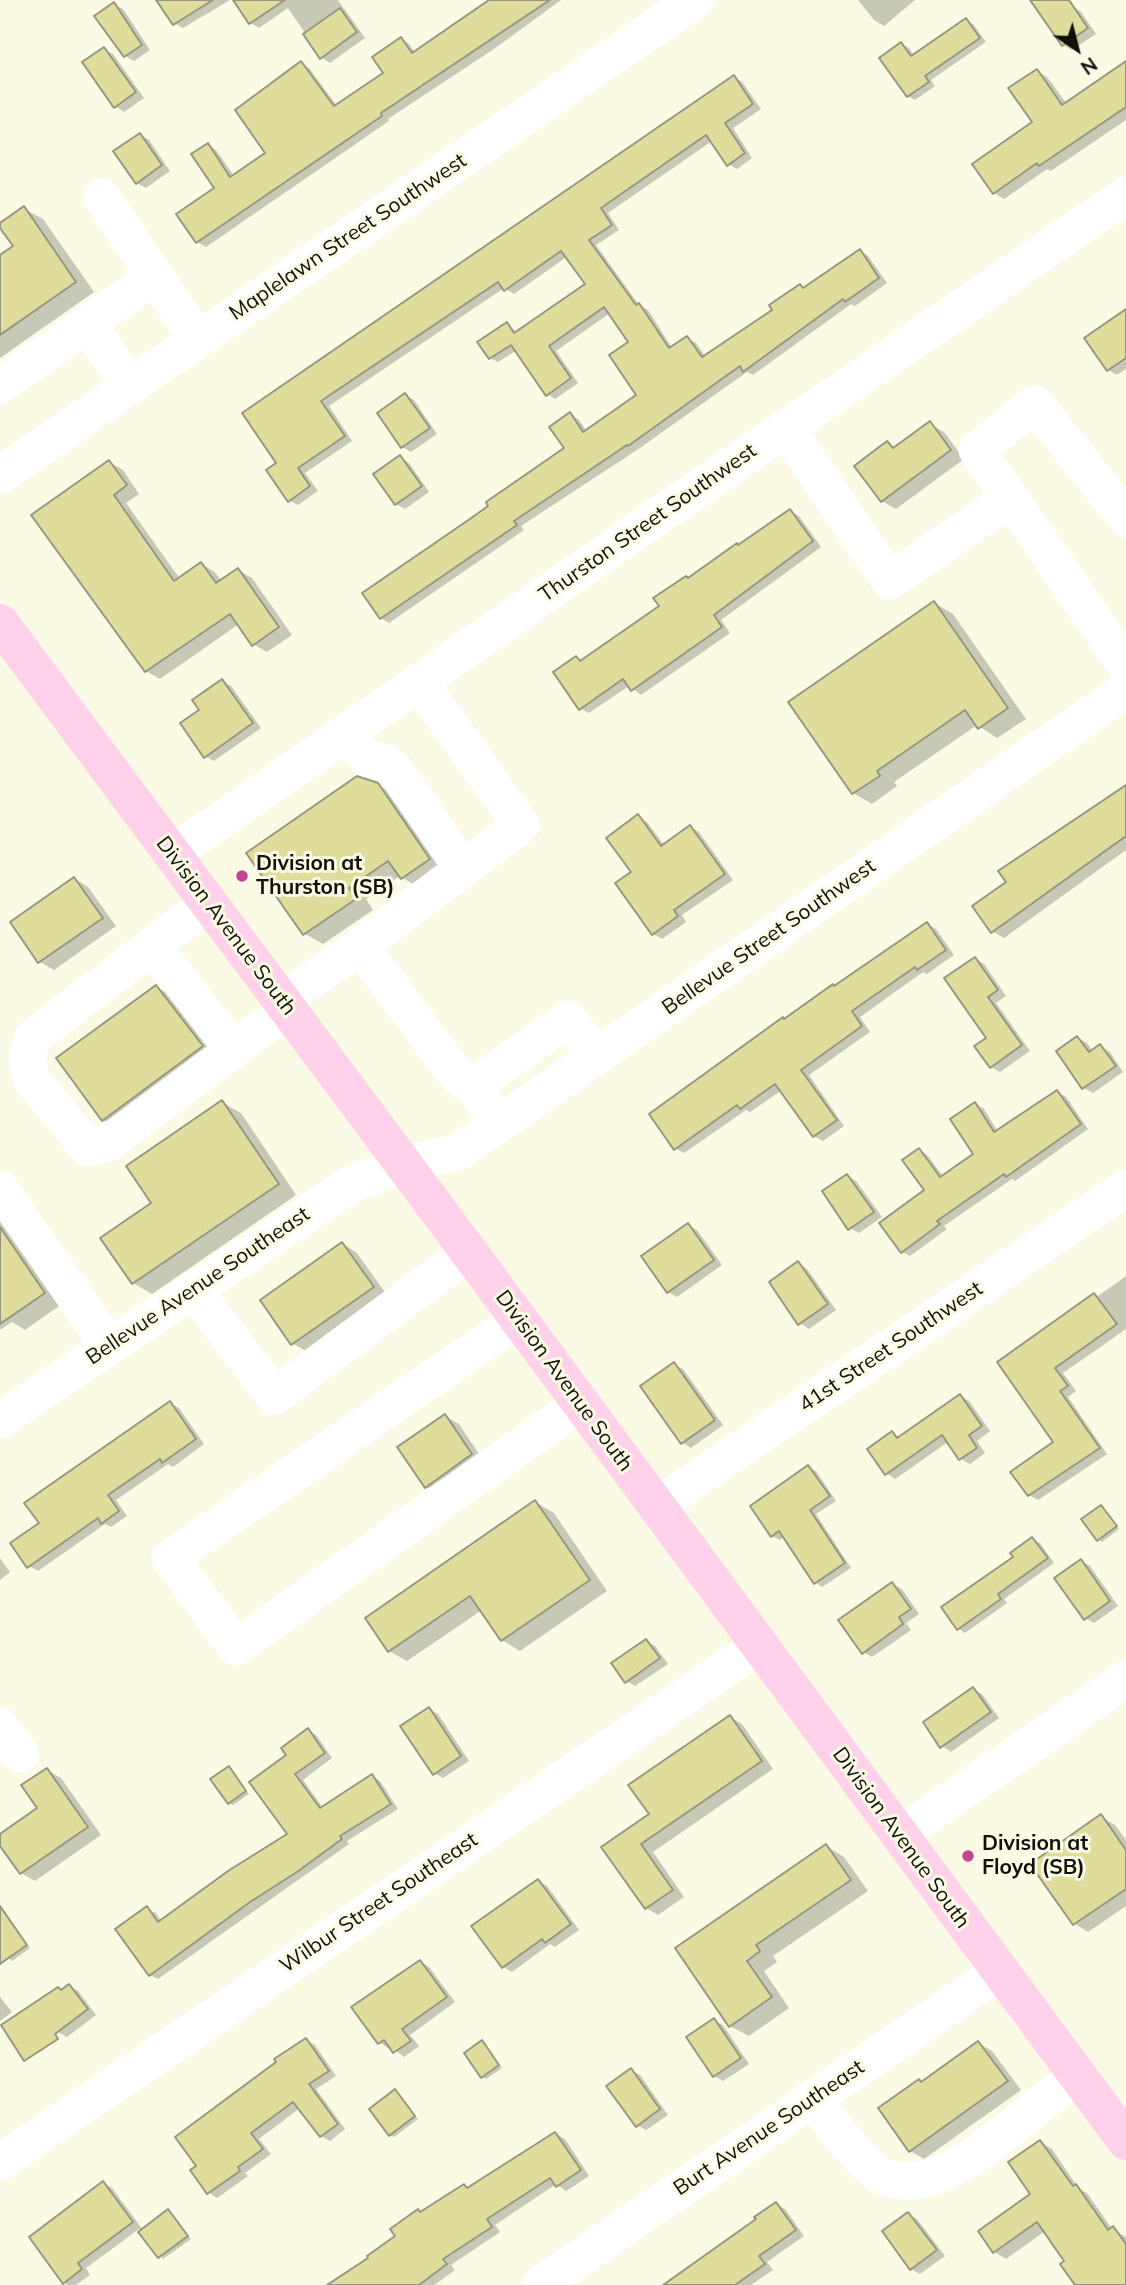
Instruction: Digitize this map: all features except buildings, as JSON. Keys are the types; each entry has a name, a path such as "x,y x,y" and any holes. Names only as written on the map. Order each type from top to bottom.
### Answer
{"main road":[{"name":"Division Avenue South","path":"3,632 519,1319 1126,2141"}],"street":[{"name":"Maplelawn Street Southwest","path":"0,475 695,0"},
{"name":"Thurston Street Southwest","path":"172,854 785,428 1126,195"},
{"path":"102,197 198,340"},
{"path":"0,385 155,276"},
{"path":"87,324 131,386"},
{"path":"1126,519 1035,404 977,450 1126,666"},
{"path":"785,428 890,581 1010,498"},
{"path":"208,903 32,1038 27,1058 32,1080 88,1149 108,1143 233,1050 360,946 521,825 419,682"},
{"name":"Bellevue Street Southwest","path":"403,1165 458,1152 1126,690"},
{"path":"346,733 365,758 387,763 394,769 462,868"},
{"path":"153,946 233,1050"},
{"path":"360,946 454,1072 464,1082 477,1086"},
{"path":"499,1124 477,1092 480,1081 568,1019 596,1057"},
{"path":"537,1041 563,1079"},
{"name":"Bellevue Avenue Southeast","path":"4,1411 109,1346 352,1184 403,1165"},
{"name":"41st Street Southwest","path":"656,1506 1126,1188"},
{"path":"0,1189 109,1346"},
{"path":"193,1289 274,1396 469,1252"},
{"path":"519,1319 170,1558 236,1647 580,1404"},
{"name":"Wilbur Street Southeast","path":"0,2162 759,1646"},
{"path":"899,1835 1126,1679"},
{"name":"Burt Avenue Southeast","path":"540,2285 999,1972"},
{"path":"811,2099 869,2168 883,2177 919,2181 947,2171 990,2144 1077,2077"}],"place":[{"name":"Division at Thurston (SB)","path":"242,876"},
{"name":"Division at Floyd (SB)","path":"968,1856"}]}
